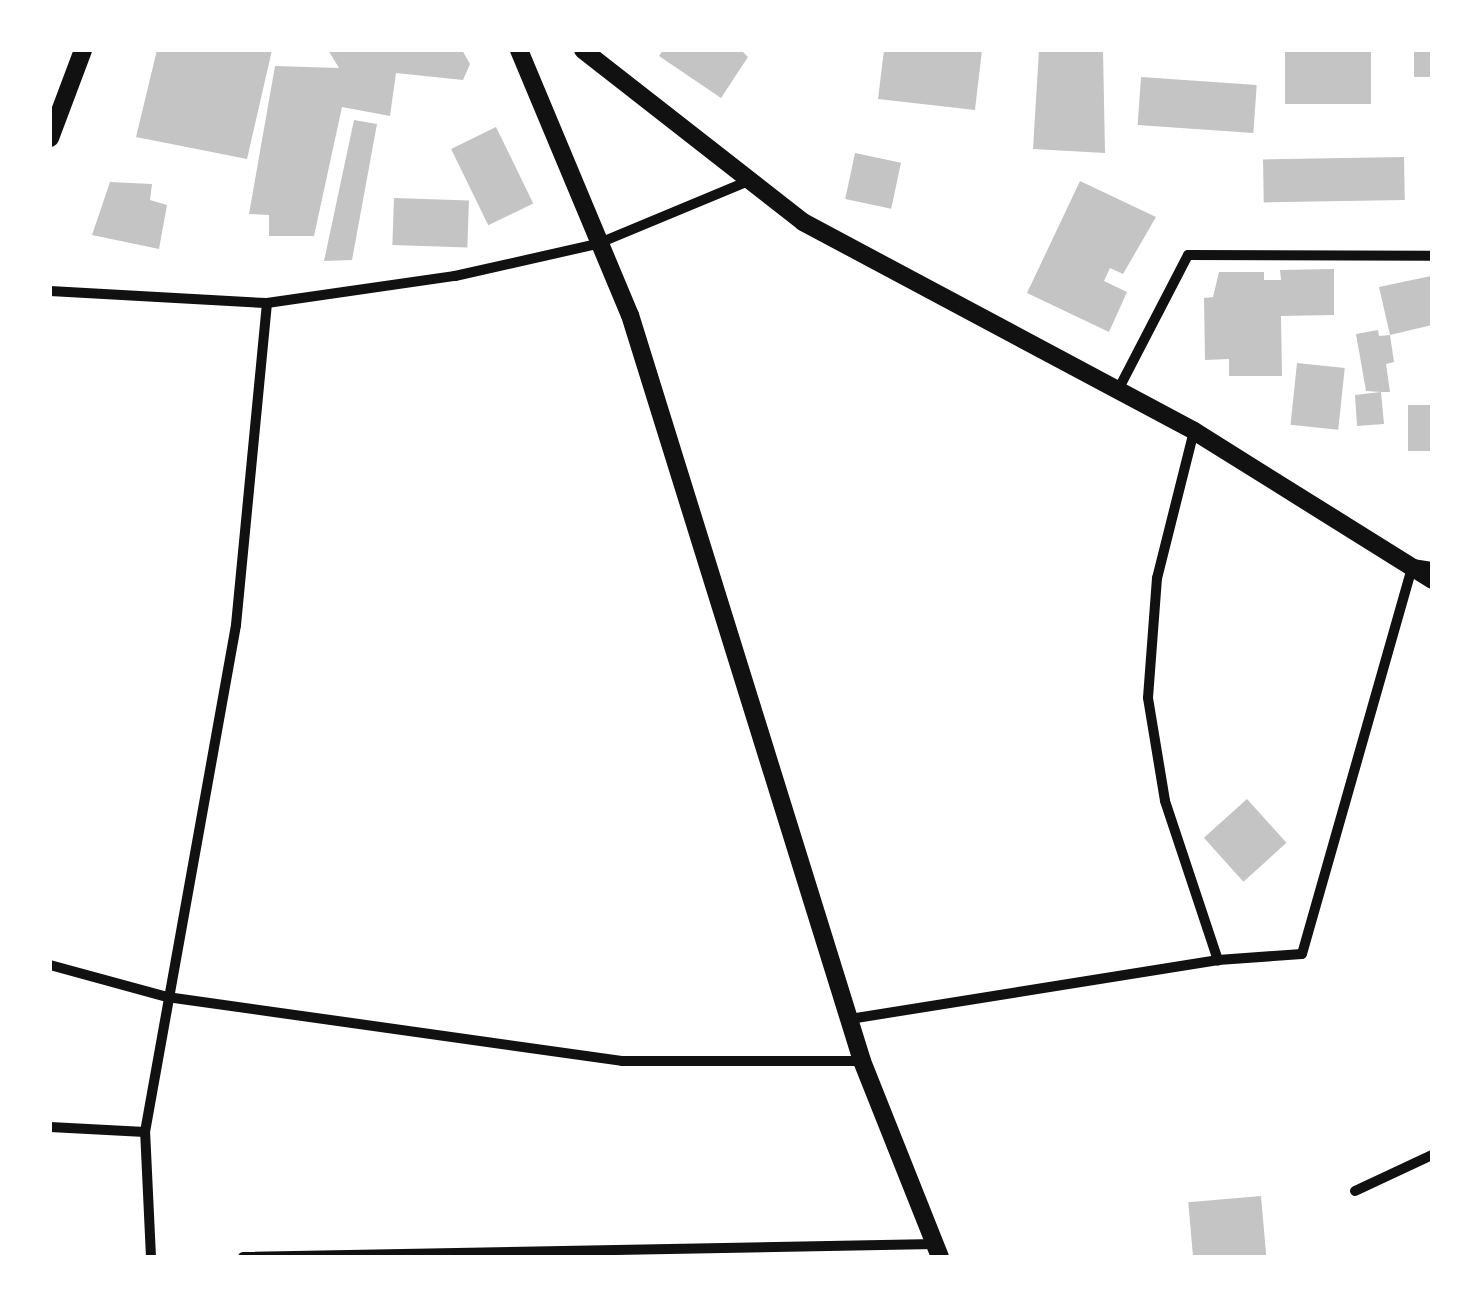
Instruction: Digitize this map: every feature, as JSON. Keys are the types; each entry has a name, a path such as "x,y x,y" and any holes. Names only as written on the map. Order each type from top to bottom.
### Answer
{"street":[{"path":"50,138 83,50"},
{"path":"243,1257 938,1251 862,1060 630,315 597,244 519,50"},
{"path":"582,50 754,179 804,222 1194,431 1423,566 1432,580"},
{"path":"50,290 268,302 454,276 597,244 754,179"},
{"path":"1118,392 1188,256 1432,256"},
{"path":"151,1257 144,1132 236,624 268,302"},
{"path":"1194,431 1158,578 1148,698 1165,801 1218,960"},
{"path":"850,1020 1218,960 1302,954 1423,566"},
{"path":"50,965 167,997 622,1060 862,1060"},
{"path":"50,1127 144,1132"},
{"path":"1355,1191 1432,1155"}],"building":[{"path":"157,50 272,50 247,159 136,137"},
{"path":"328,50 462,50 470,64 463,80 396,73 390,116 342,107 314,236 269,236 269,215 249,214 275,66 339,68"},
{"path":"663,50 741,50 748,57 721,98 659,56"},
{"path":"884,50 982,50 975,110 878,99"},
{"path":"1039,50 1103,50 1105,153 1033,149"},
{"path":"1285,50 1371,50 1371,104 1285,104"},
{"path":"1414,50 1432,50 1432,77 1414,77"},
{"path":"1141,77 1257,85 1253,133 1138,125"},
{"path":"354,120 377,124 352,260 324,261"},
{"path":"496,127 533,203 488,225 451,149"},
{"path":"855,153 901,163 891,209 845,199"},
{"path":"1404,157 1405,200 1264,202 1263,159"},
{"path":"1080,181 1156,217 1123,274 1110,268 1104,281 1127,292 1109,332 1027,293"},
{"path":"110,182 152,184 150,200 167,205 159,249 92,235"},
{"path":"394,198 469,201 467,248 392,245"},
{"path":"1334,269 1334,315 1281,316 1282,376 1229,376 1229,359 1205,360 1204,298 1213,297 1219,272 1264,272 1264,280 1281,280 1280,270"},
{"path":"1431,276 1432,325 1390,335 1379,287"},
{"path":"1378,330 1379,336 1390,335 1394,362 1386,364 1390,392 1366,391 1356,334"},
{"path":"1297,363 1345,368 1338,430 1291,425"},
{"path":"1381,392 1384,424 1357,426 1355,395"},
{"path":"1408,405 1432,405 1432,451 1408,451"},
{"path":"1247,799 1286,843 1243,882 1204,838"},
{"path":"1261,1196 1266,1257 1193,1257 1188,1202"}]}
